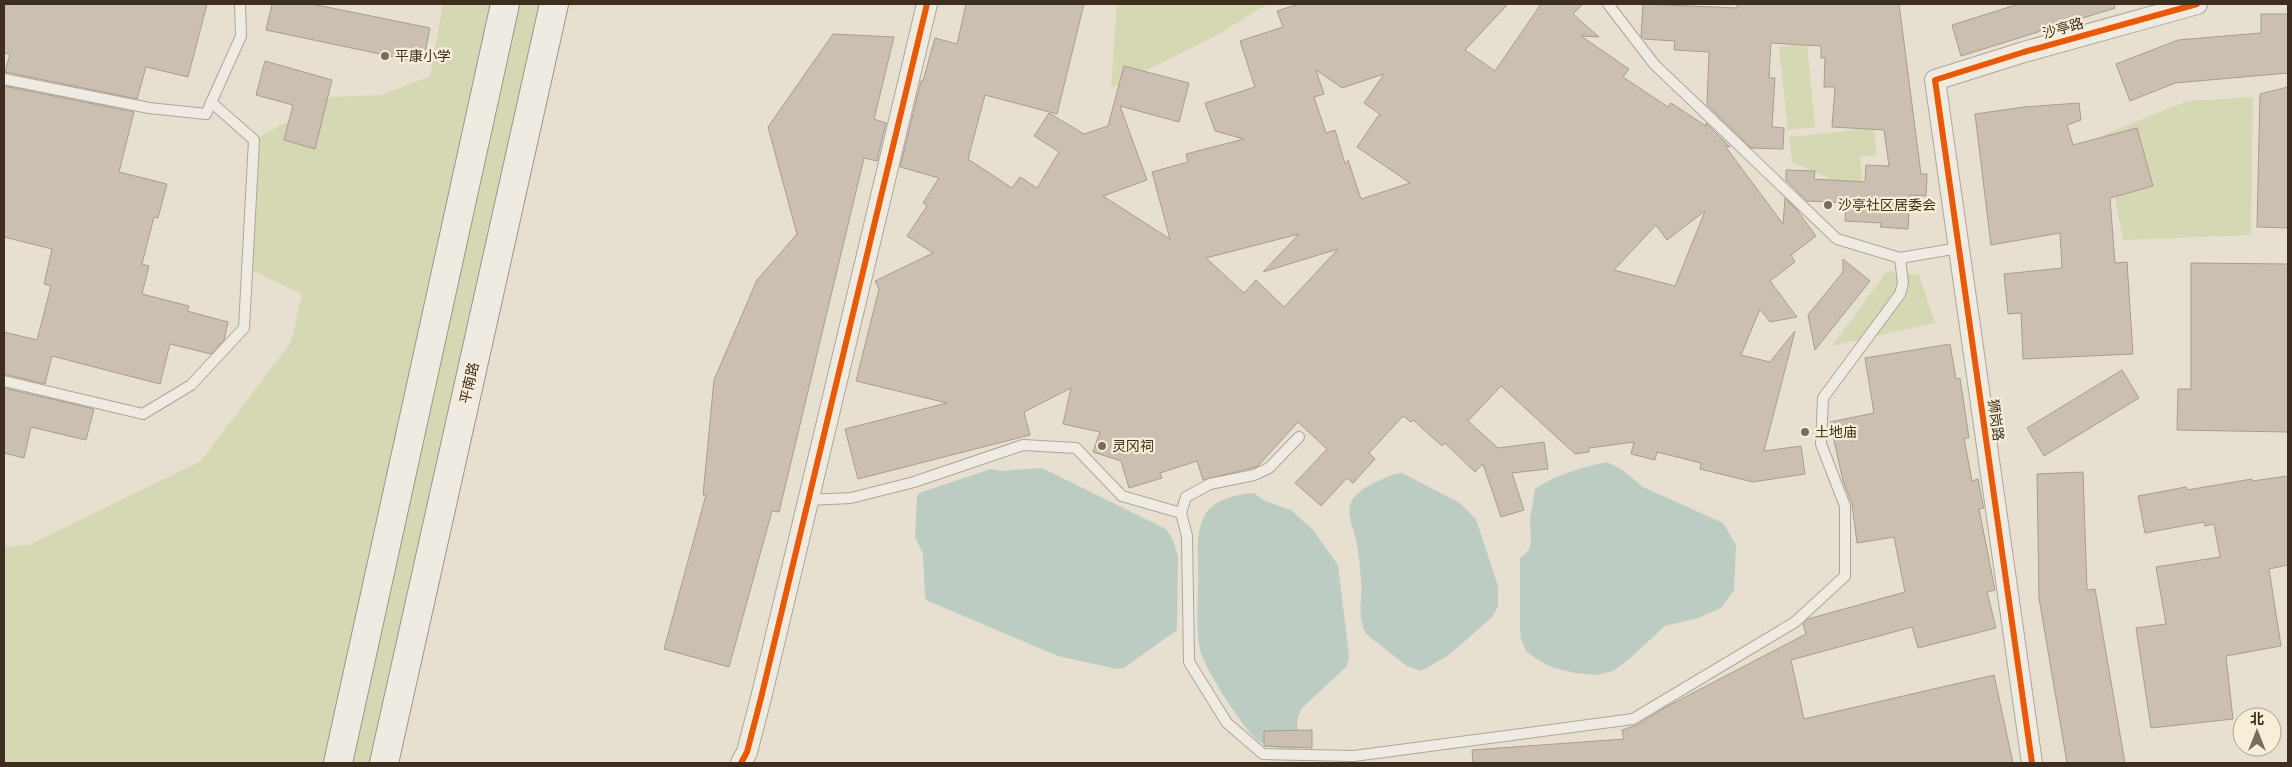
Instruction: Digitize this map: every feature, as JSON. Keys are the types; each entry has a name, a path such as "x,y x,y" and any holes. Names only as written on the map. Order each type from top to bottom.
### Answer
{"main road":[{"path":"338,763 505,4"},
{"name":"平南路","path":"384,763 554,4"}],"street":[{"path":"741,763 747,752 927,4"},
{"name":"沙亭路","path":"1935,80 2033,49 2197,4"},
{"name":"狮岗路","path":"1935,80 2032,763"}],"lane":[{"path":"4,79 149,108 206,114 242,36 240,4"},
{"path":"1608,4 1654,64 1837,239 1900,258 1959,248"},
{"path":"4,381 143,414 191,385 244,328 254,140 211,102"},
{"path":"1299,437 1269,468 1254,475 1210,484 1186,497 1181,513 1187,536 1189,662 1228,723 1263,754 1354,756 1634,719 1795,622 1845,576 1845,506 1821,444 1823,398 1900,294 1903,283 1900,258"},
{"path":"808,500 851,498 914,482 1023,446 1076,448 1122,496 1181,513"}],"green space":[{"path":"443,4 554,4 384,763 4,763 4,547 29,545 201,461 291,342 302,294 247,268 254,140 332,97 382,95 430,76"},
{"path":"1117,4 1267,4 1221,33 1111,88"},
{"path":"1807,44 1815,127 1788,130 1779,47"},
{"path":"2253,97 2251,235 2123,240 2103,135 2187,101"},
{"path":"1874,128 1877,155 1860,157 1864,193 1792,162 1789,137"},
{"path":"1887,271 1919,275 1935,323 1832,346"}],"shaded area":[{"path":"1607,462 1624,471 1643,487 1723,523 1736,545 1734,590 1721,608 1698,618 1665,626 1613,671 1597,675 1575,673 1554,668 1526,651 1521,639 1520,629 1520,558 1529,550 1531,541 1530,519 1535,489 1570,472"},
{"path":"1042,468 1166,529 1173,540 1178,556 1177,630 1124,668 1117,669 1058,656 928,601 925,598 923,554 915,537 917,497 919,493 991,469 1000,471"},
{"path":"1402,473 1460,503 1476,519 1498,586 1498,607 1491,618 1449,655 1421,671 1407,666 1366,634 1361,620 1359,555 1350,515 1351,503 1361,491 1370,485"},
{"path":"1254,493 1265,501 1291,510 1313,530 1338,565 1349,656 1347,666 1301,709 1297,721 1299,744 1295,749 1278,748 1262,743 1247,729 1206,665 1198,637 1198,550 1202,520 1215,504 1235,496"}],"building":[{"path":"4,4 207,4 188,77 146,67 137,99 5,72 10,54 4,53"},
{"path":"272,4 312,4 430,28 423,63 266,30"},
{"path":"966,4 1084,4 1057,114 985,95 968,159 1012,188 1020,177 1037,188 1059,152 1034,136 1049,113 1084,134 1108,126 1124,66 1189,83 1179,122 1120,106 1147,180 1103,196 1170,239 1152,172 1188,162 1186,154 1244,139 1215,131 1205,103 1255,87 1240,41 1283,27 1277,11 1299,4 1508,4 1465,50 1495,71 1541,4 1583,4 1573,14 1599,37 1581,36 1629,69 1623,77 1668,107 1671,103 1706,126 1706,123 1730,147 1725,146 1783,224 1785,198 1797,210 1816,236 1791,255 1795,262 1770,281 1797,317 1770,322 1760,309 1741,355 1770,362 1795,331 1764,451 1801,446 1805,474 1753,482 1700,469 1701,463 1657,452 1655,460 1631,454 1634,442 1589,448 1589,452 1575,454 1501,386 1468,421 1498,448 1544,442 1548,469 1512,473 1524,510 1501,517 1483,464 1475,472 1445,443 1442,446 1413,420 1411,422 1403,416 1369,453 1375,459 1353,483 1347,478 1321,506 1295,483 1327,449 1298,422 1258,466 1203,480 1197,461 1160,473 1162,478 1129,488 1121,461 1093,452 1100,432 1063,424 1071,388 1024,412 1030,435 858,479 845,429 947,403 856,381 879,289 875,281 933,253 907,236 927,206 923,203 939,178 900,167 921,81 923,81 935,38 957,44","holes":["1316,70 1342,88 1384,74 1364,103 1381,115 1378,116 1357,147 1410,183 1361,199 1348,160 1345,164 1335,130 1326,133 1314,97 1324,94","1705,211 1675,286 1614,270 1656,225 1667,240","1299,234 1263,272 1338,249 1284,307 1256,280 1244,293 1206,258"]},
{"path":"1643,4 1737,8 1737,4 1899,4 1921,174 1927,174 1926,196 1910,195 1908,229 1880,227 1881,223 1845,221 1846,203 1807,201 1786,180 1786,170 1815,171 1814,179 1865,182 1866,165 1889,166 1884,130 1832,127 1835,87 1824,87 1825,58 1821,58 1821,46 1771,43 1769,78 1775,78 1772,127 1784,128 1783,149 1751,148 1707,105 1709,52 1674,50 1675,41 1644,39 1641,36"},
{"path":"2019,4 2114,4 2115,8 1961,56 1952,25"},
{"path":"2261,14 2288,14 2288,73 2175,83 2130,101 2116,64 2178,40 2261,33"},
{"path":"833,34 894,37 874,119 886,123 877,161 864,158 779,512 772,511 729,667 664,649 706,495 703,495 714,380 757,280 797,234 768,127"},
{"path":"265,61 332,80 315,149 284,140 293,105 256,95"},
{"path":"4,86 134,112 119,172 167,184 158,218 154,217 142,264 149,266 142,294 189,306 187,311 228,322 224,340 211,354 170,344 160,384 52,356 45,384 4,374 4,332 37,340 51,286 44,284 52,249 4,237"},
{"path":"2288,87 2288,228 2257,227 2260,94"},
{"path":"2079,103 2081,120 2067,125 2073,145 2137,128 2153,186 2110,198 2115,263 2127,262 2133,354 2023,359 2021,313 2008,314 2004,274 2062,268 2060,233 1991,245 1975,114 2024,107"},
{"path":"1843,259 1870,281 1815,350 1808,315 1843,272"},
{"path":"2191,263 2288,264 2288,432 2177,430 2178,389 2191,389"},
{"path":"1950,344 1956,379 1960,378 1969,438 1964,438 1972,481 1978,479 1984,508 1979,509 1995,590 1987,592 1996,628 1918,648 1912,627 1791,660 1804,719 1994,675 2013,763 1473,763 1472,750 1624,739 1622,730 1637,725 1666,707 1806,634 1803,624 1808,619 1905,592 1894,537 1857,543 1852,504 1843,481 1830,422 1874,413 1865,358"},
{"path":"2122,370 2139,398 2044,456 2027,428"},
{"path":"4,388 94,409 86,440 31,427 24,458 4,453"},
{"path":"2083,472 2087,590 2095,589 2125,763 2067,763 2039,598 2037,474"},
{"path":"2288,476 2288,565 2269,569 2281,646 2226,656 2232,719 2151,728 2136,628 2166,624 2156,567 2220,557 2214,524 2205,526 2204,522 2145,533 2138,496 2186,487 2187,490 2252,479 2252,481"},
{"path":"1312,730 1312,748 1264,746 1264,731"}],"cycle path":[{"path":"741,763 747,752 761,698 927,4"},
{"path":"2032,763 1935,80 2024,52 2197,4"}],"place":[{"name":"平康小学","path":"385,56"},
{"name":"沙亭社区居委会","path":"1828,205"},
{"name":"土地庙","path":"1805,432"},
{"name":"灵冈祠","path":"1102,446"}]}
